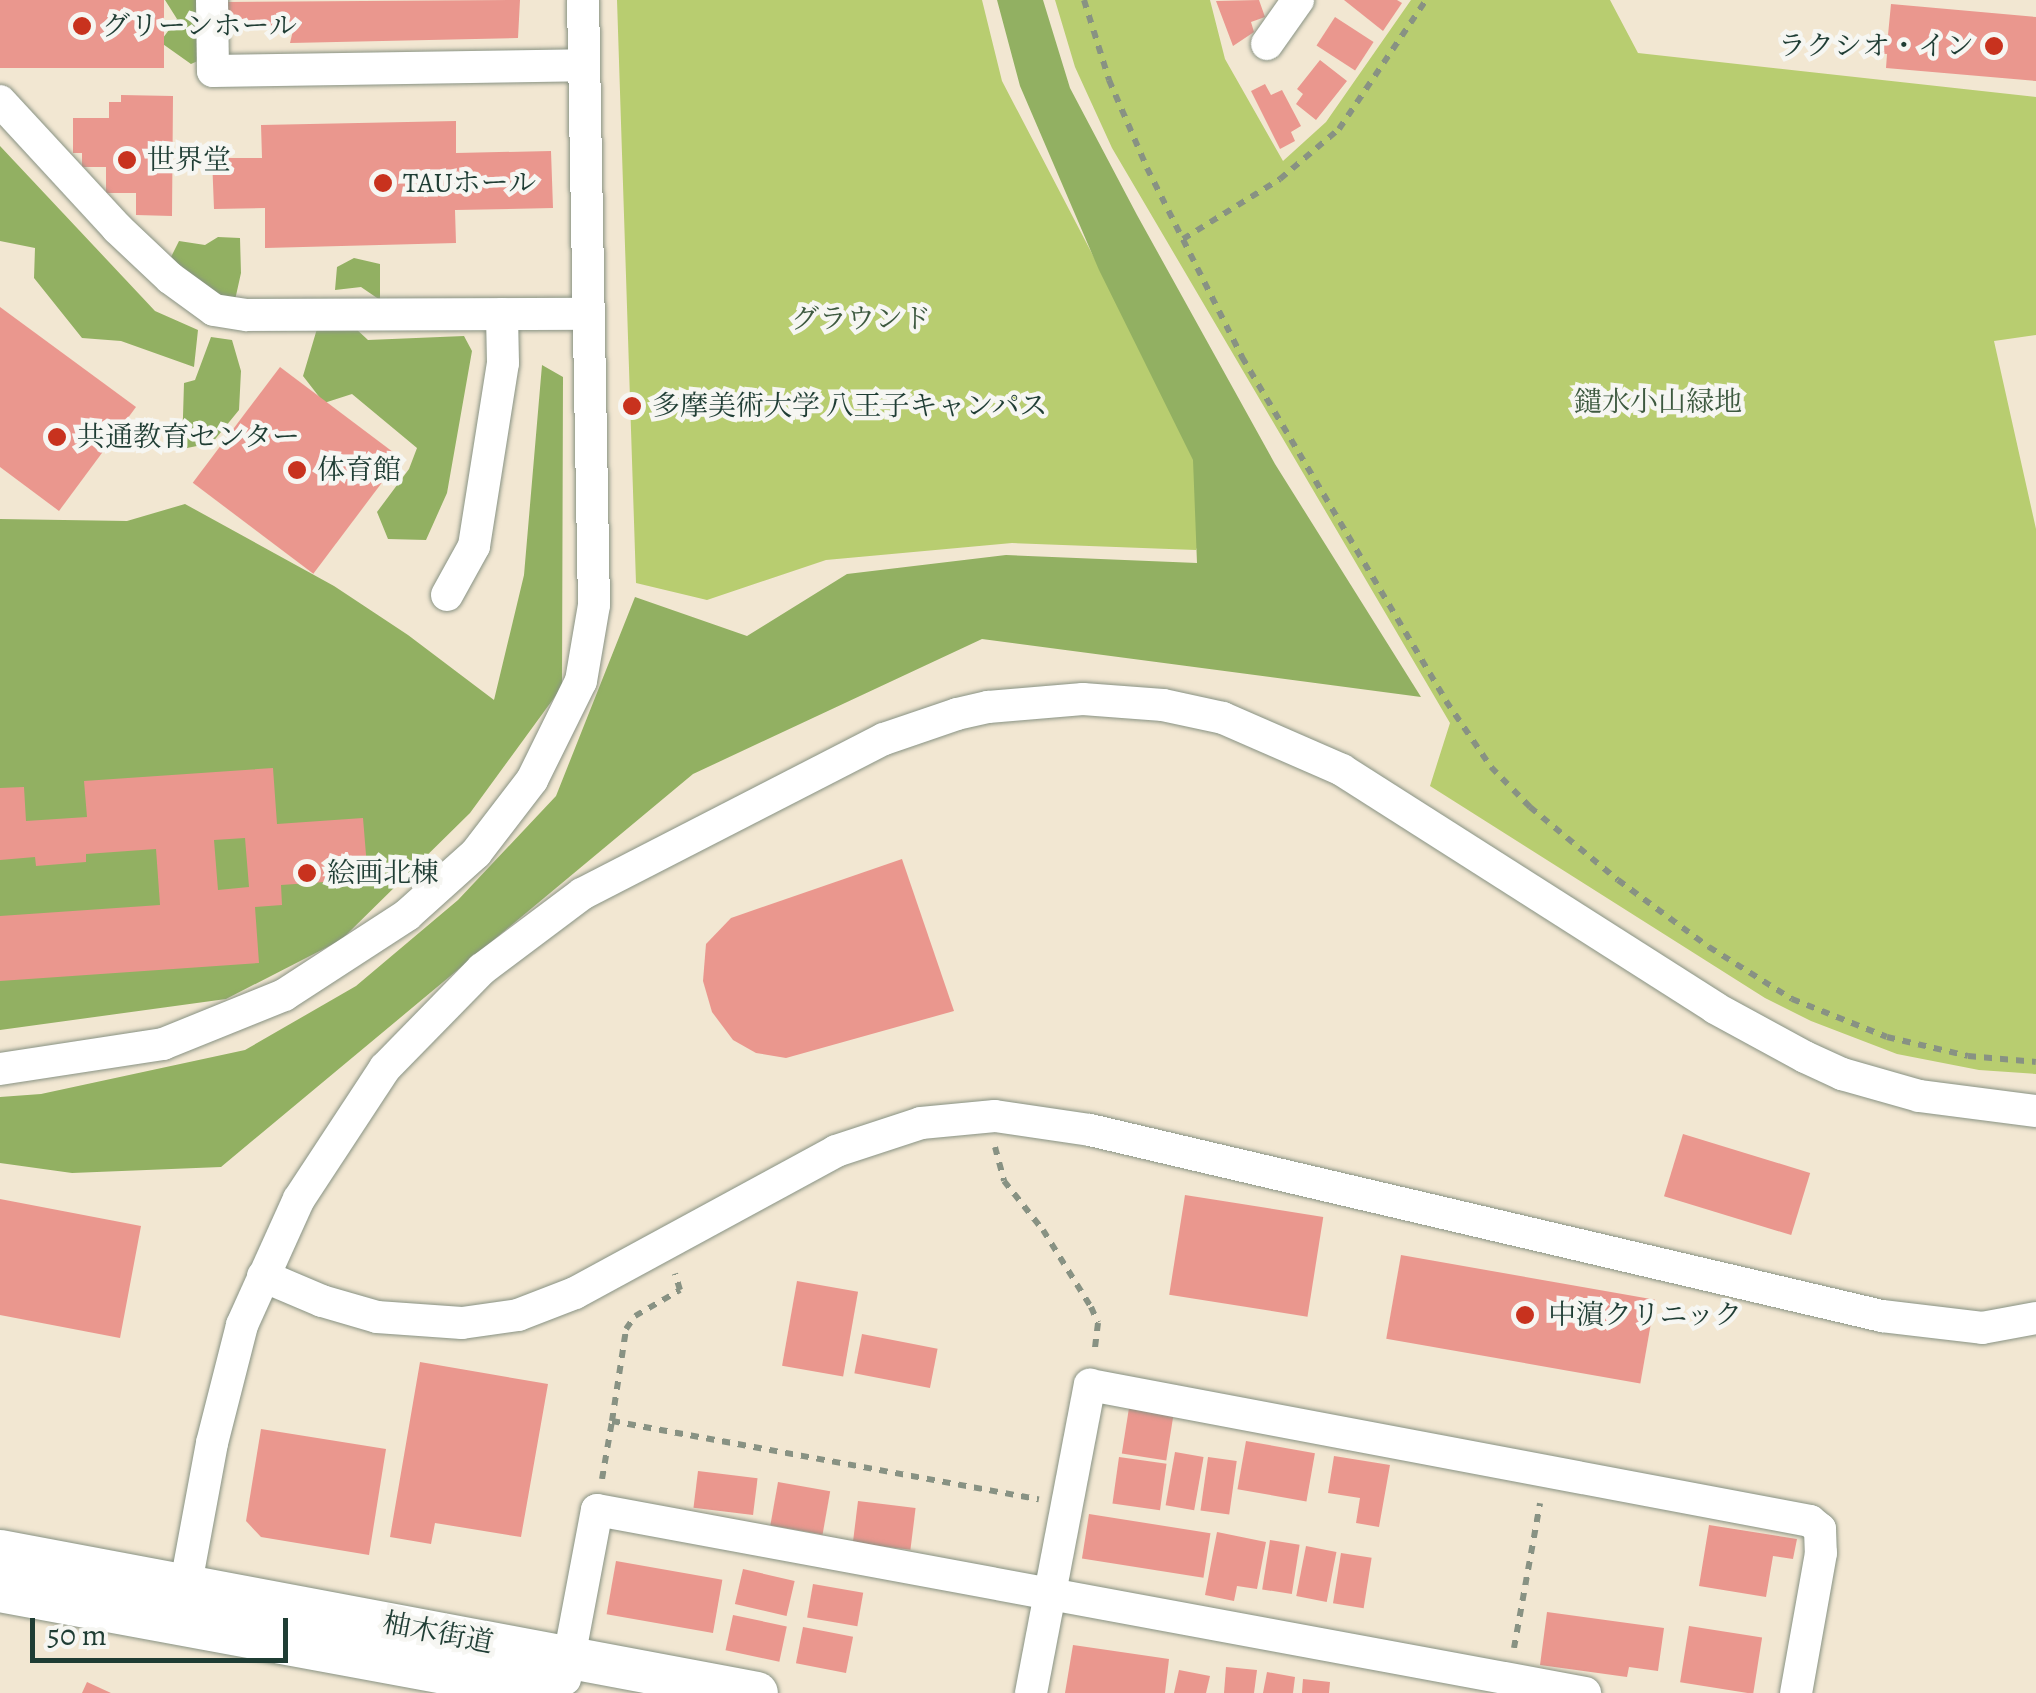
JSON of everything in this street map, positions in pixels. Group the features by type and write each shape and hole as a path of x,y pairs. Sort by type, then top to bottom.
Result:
{"main road":[{"name":"柚木街道","path":"0,1551 182,1605 561,1681 758,1693"},
{"name":"柚木街道","path":"0,1591 182,1605"}],"street":[{"path":"212,0 213,71 584,65"},
{"path":"0,1069 164,1044 284,995 407,916 487,838 532,780 581,681 594,605 583,0"},
{"path":"1268,44 1298,0"},
{"path":"0,101 116,228 170,278 214,310 248,315 587,314"},
{"path":"448,595 474,546 503,363 502,314"},
{"path":"182,1605 226,1379 263,1276 322,1157 386,1068 453,995 520,937 582,894 652,854 884,739 957,714 1083,699 1163,706 1222,718 1273,736 1342,770 1715,1008 1805,1057 1842,1074 1919,1096 2036,1112"},
{"path":"263,1276 322,1301 377,1317 462,1323 518,1315 575,1293 847,1146 921,1123 995,1116 1090,1130 1882,1316 1982,1328 2036,1318"},
{"path":"1031,1693 1090,1385 1810,1521 1820,1529 1821,1553 1796,1693"},
{"path":"561,1681 596,1510 1585,1693"}],"path":[{"path":"1084,0 1108,80 1242,357 1480,750 1530,807 1647,901 1792,999 1877,1034 1968,1056 2036,1062"},
{"path":"1183,239 1280,179 1338,128 1426,0"},
{"path":"1638,912 1647,901"},
{"path":"1874,1044 1877,1034"},
{"path":"994,1139 1004,1181 1042,1230 1098,1323 1090,1385"},
{"path":"596,1510 626,1329 635,1316 680,1290 672,1266"},
{"path":"612,1421 1066,1504"},
{"path":"1508,1679 1546,1472"}],"green space":[{"path":"165,0 207,0 211,55 191,64 160,42 177,19"},
{"name":"グラウンド","path":"617,0 982,0 1002,81 1219,497 1196,550 1012,543 826,560 707,600 636,583"},
{"path":"997,0 1043,0 1070,88 1137,215 1275,464 1421,697 982,639 693,774 221,1167 72,1173 0,1163 0,1097 41,1094 245,1050 356,986 458,900 556,796 635,597 747,636 847,574 1006,555 1197,563 1193,460 1099,270 1020,86"},
{"name":"鑓水小山緑地","path":"1055,0 1210,0 1225,59 1283,161 1326,122 1411,0 1610,0 1638,53 2036,97 2036,335 1994,341 2036,529 2036,1074 1979,1070 1897,1054 1811,1021 1765,998 1430,786 1450,723 1112,148 1075,67"},
{"path":"0,146 155,311 198,330 194,367 121,341 82,338 34,278 35,248 0,241"},
{"path":"218,237 240,238 241,273 235,300 218,300 168,263 179,241 205,245"},
{"path":"354,258 380,264 380,300 361,287 335,290 337,267"},
{"path":"319,322 354,327 368,340 464,336 472,351 447,493 426,540 388,539 377,512 409,469 417,448 352,394 324,403 303,376"},
{"path":"211,337 232,340 241,371 239,410 212,443 182,449 184,383 195,380"},
{"path":"542,365 563,377 562,687 470,813 341,940 226,999 0,1030 0,519 127,521 185,504 334,586 408,635 494,700 524,575"}],"building":[{"name":"グリーンホール","path":"0,0 164,0 164,68 0,68"},
{"path":"520,0 518,38 290,43 294,26 226,25 228,2"},
{"path":"1259,0 1265,17 1251,22 1254,32 1233,46 1216,1"},
{"path":"1344,0 1397,0 1402,3 1383,31"},
{"path":"1891,4 2036,17 2036,81 1886,68 1887,54 1871,53 1872,33 1888,35"},
{"path":"1335,17 1374,42 1355,71 1316,46"},
{"path":"1320,60 1347,81 1316,120 1296,104 1303,94 1297,89"},
{"path":"1265,84 1271,95 1282,90 1301,126 1291,132 1295,141 1280,149 1251,91"},
{"name":"世界堂","path":"121,95 173,96 172,216 136,215 136,193 106,193 106,167 82,167 82,153 73,153 73,118 109,118 109,102 121,102"},
{"name":"TAUホール","path":"456,121 456,153 551,151 553,208 455,210 456,243 265,248 265,208 214,209 212,158 262,158 261,125"},
{"name":"共通教育センター","path":"0,307 136,407 59,511 0,467"},
{"name":"体育館","path":"280,367 401,458 313,574 193,483"},
{"name":"絵画北棟","path":"273,768 277,824 363,818 368,879 281,885 282,905 255,907 259,963 0,981 0,916 160,905 156,849 86,854 86,862 36,866 35,857 0,860 0,788 24,787 26,821 87,817 84,781","holes":["245,838 249,887 218,890 214,840"]},
{"path":"902,859 954,1011 786,1058 756,1053 733,1040 712,1012 703,981 706,944 731,918"},
{"path":"1683,1134 1810,1173 1791,1235 1664,1196"},
{"path":"1185,1195 1323,1217 1307,1317 1169,1295"},
{"path":"0,1199 141,1226 120,1338 0,1315"},
{"path":"1401,1255 1655,1300 1640,1384 1386,1339"},
{"path":"797,1281 858,1292 843,1376 782,1366"},
{"path":"862,1334 938,1349 930,1388 854,1373"},
{"path":"420,1362 548,1384 521,1537 435,1523 431,1544 390,1537"},
{"path":"1129,1408 1173,1415 1166,1460 1122,1453"},
{"path":"261,1429 386,1449 369,1555 261,1537 246,1521"},
{"path":"1246,1441 1315,1453 1306,1501 1237,1489"},
{"path":"1175,1452 1204,1457 1194,1510 1166,1505"},
{"path":"1334,1456 1390,1465 1379,1527 1356,1523 1360,1498 1328,1493"},
{"path":"1119,1457 1167,1464 1160,1510 1112,1504"},
{"path":"1208,1457 1237,1461 1229,1515 1200,1510"},
{"path":"698,1471 758,1478 753,1515 693,1508"},
{"path":"778,1482 830,1491 823,1535 770,1525"},
{"path":"858,1501 916,1508 910,1550 853,1543"},
{"path":"1089,1514 1210,1533 1203,1578 1082,1558"},
{"path":"1709,1525 1797,1539 1793,1559 1773,1556 1766,1597 1699,1586"},
{"path":"1217,1532 1266,1542 1257,1589 1237,1586 1234,1601 1205,1595"},
{"path":"1270,1540 1300,1545 1292,1594 1262,1589"},
{"path":"1306,1546 1336,1552 1327,1602 1296,1596"},
{"path":"1341,1553 1372,1558 1364,1608 1333,1603"},
{"path":"616,1561 722,1580 713,1633 607,1614"},
{"path":"743,1569 795,1581 787,1616 735,1604"},
{"path":"813,1584 863,1593 857,1626 807,1617"},
{"path":"1547,1612 1664,1628 1658,1671 1629,1667 1627,1677 1540,1665"},
{"path":"733,1615 787,1626 779,1662 726,1650"},
{"path":"1689,1626 1762,1638 1753,1693 1680,1682"},
{"path":"803,1627 853,1637 846,1673 796,1663"},
{"path":"1073,1645 1169,1659 1165,1693 1065,1693"},
{"path":"1226,1667 1257,1670 1254,1693 1224,1693"},
{"path":"1179,1670 1210,1676 1206,1693 1174,1693"},
{"path":"1267,1672 1295,1677 1293,1693 1263,1693"},
{"path":"1303,1679 1330,1682 1329,1693 1302,1693"},
{"path":"87,1682 111,1693 82,1693"}],"place":[{"name":"グリーンホール","path":"82,26"},
{"name":"ラクシオ・イン","path":"1994,46"},
{"name":"世界堂","path":"127,160"},
{"name":"TAUホール","path":"383,183"},
{"name":"多摩美術大学 八王子キャンパス","path":"632,406"},
{"name":"共通教育センター","path":"57,437"},
{"name":"体育館","path":"297,470"},
{"name":"絵画北棟","path":"307,873"},
{"name":"中濵クリニック","path":"1525,1315"}]}
